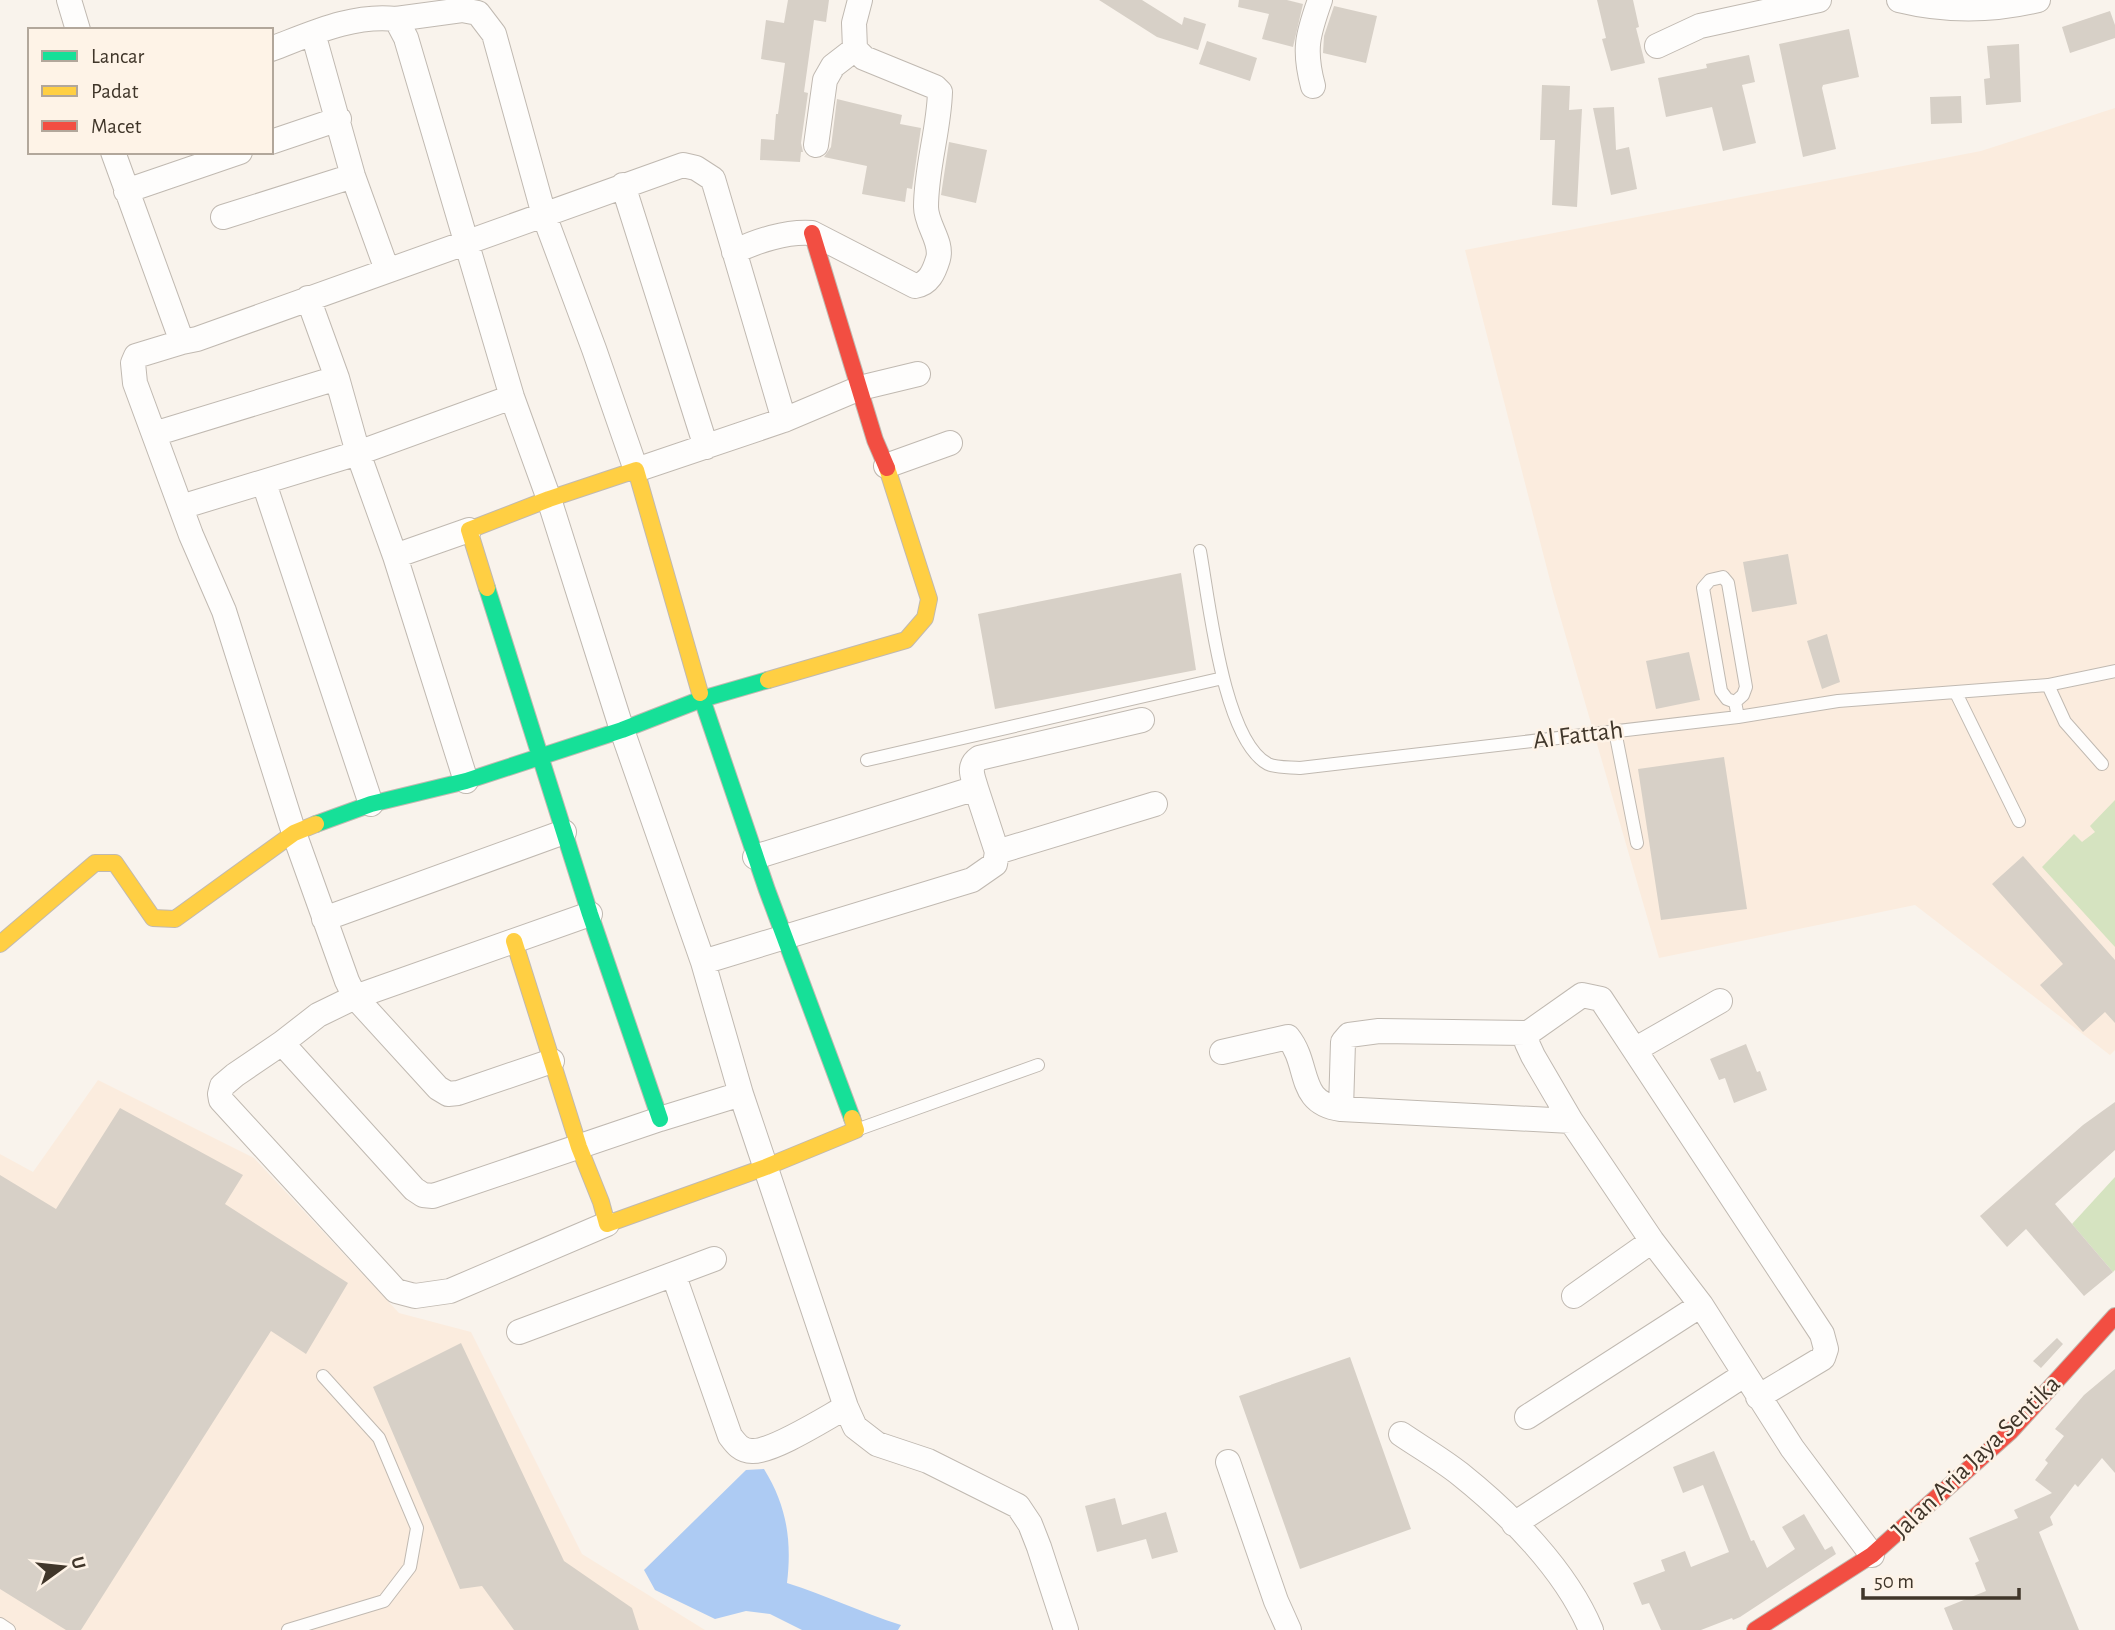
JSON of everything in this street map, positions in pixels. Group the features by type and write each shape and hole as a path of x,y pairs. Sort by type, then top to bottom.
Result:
{"street":[{"path":"69,0 77,28"},
{"path":"734,252 749,244 801,232 812,233 915,286 924,285 929,280 939,248 926,212 940,92 934,86 864,58 855,49 854,23 860,0"},
{"path":"1313,86 1307,58 1308,40 1311,22 1320,0"},
{"path":"1657,46 1700,26 1819,0"},
{"path":"1899,0 1978,9 2008,7 2038,0"},
{"path":"273,48 335,25 379,17 396,19 462,10 478,13 494,34 544,215 636,470 702,699 755,857 856,1130 766,1167 607,1224 450,1291 415,1296 396,1292 221,1100 222,1086 318,1015 355,997 590,914"},
{"path":"396,19 406,38 512,397 549,499 622,730 703,962 741,1094 846,1407 855,1427 877,1444 928,1461 1018,1506 1030,1524 1066,1630"},
{"path":"313,33 353,176 387,270"},
{"path":"816,145 825,80 833,66 855,49"},
{"path":"273,141 339,119"},
{"path":"114,154 182,341"},
{"path":"126,191 234,154"},
{"path":"552,1060 458,1093 448,1094 438,1088 355,997 324,919 224,611 181,508 135,383 135,356 197,339 683,165 696,167 713,179 784,420"},
{"path":"223,217 353,176"},
{"path":"623,185 706,447"},
{"path":"0,944 95,863 115,863 153,918 175,919 295,833 371,804 466,781 622,730 702,699 906,640 925,618 929,598 875,440 812,233"},
{"path":"308,298 337,378 358,453 395,556 466,781"},
{"path":"395,556 549,499 784,420 860,388 918,374"},
{"path":"154,434 337,378"},
{"path":"181,508 358,453 512,397"},
{"path":"886,466 950,443"},
{"path":"264,483 371,804"},
{"path":"469,530 590,914 660,1119"},
{"path":"703,962 972,880 995,864 997,852 976,788 972,764 979,758 1142,720"},
{"path":"755,857 976,788"},
{"path":"997,852 1155,804"},
{"path":"324,919 564,832"},
{"path":"514,941 579,1147 607,1224"},
{"path":"1341,1109 1343,1042 1349,1035 1379,1031 1528,1033 1582,995 1601,999 1822,1334 1826,1349 1823,1358 1758,1397"},
{"path":"1636,1049 1720,1001"},
{"path":"1528,1033 1527,1042 1572,1121 1652,1241 1701,1305 1808,1471 1872,1555"},
{"path":"1222,1052 1288,1037 1296,1046 1311,1094 1318,1102 1341,1109 1572,1121"},
{"path":"282,1043 414,1189 423,1195 433,1196 455,1191 660,1119 741,1094"},
{"path":"1574,1296 1652,1241"},
{"path":"519,1332 715,1259"},
{"path":"674,1276 730,1436 739,1447 751,1451 763,1449 846,1407"},
{"path":"1527,1417 1701,1305"},
{"name":"Jalan Aria Jaya Sentika","path":"1755,1630 1872,1555 2011,1431 2115,1316"},
{"path":"1514,1524 1744,1375"},
{"path":"1401,1434 1459,1473 1514,1524 1553,1565 1583,1610 1591,1630"},
{"path":"1228,1462 1267,1577 1289,1630"}],"lane":[{"name":"Al Fattah","path":"1200,551 1223,678 1233,715 1250,749 1269,765 1300,768 1738,717 1838,701 2049,685 2115,671"},
{"path":"1723,577 1728,583 1746,687 1743,695 1735,702 1727,699 1721,691 1703,590 1710,580 1723,577"},
{"path":"867,760 1223,678"},
{"path":"2049,685 2065,722 2102,764"},
{"path":"1956,693 2020,821"},
{"path":"1735,702 1738,717"},
{"path":"1615,731 1637,843"},
{"path":"856,1130 1038,1065"},
{"path":"288,1630 384,1601 410,1567 417,1528 379,1438 323,1376"},
{"path":"0,1624 9,1630"}],"shaded area":[{"path":"2115,108 2115,1050 2110,1055 1915,905 1659,958 1553,592 1465,250 1981,151"},
{"path":"98,1080 254,1158 399,1313 471,1332 582,1554 705,1630 11,1630 0,1624 0,1154 33,1172"}],"green space":[{"path":"2115,800 2115,947 2042,867 2074,834 2082,842 2095,832 2090,826"},
{"path":"2115,1177 2115,1270 2113,1272 2072,1224"}],"water":[{"path":"764,1469 778,1497 786,1524 789,1553 787,1583 901,1625 898,1630 802,1630 770,1614 746,1611 715,1619 655,1590 644,1570 746,1470"}],"building":[{"path":"788,0 829,0 826,22 814,20 804,92 808,93 800,162 760,160 761,139 774,140 785,63 761,59 766,20 784,23"},
{"path":"1099,0 1142,0 1182,25 1184,17 1206,24 1198,50 1157,37"},
{"path":"1239,0 1287,0 1303,4 1293,47 1262,39 1269,14 1238,7"},
{"path":"1597,0 1633,0 1639,27 1636,28 1645,63 1611,71 1602,39 1606,38"},
{"path":"1334,6 1377,16 1366,63 1323,53 1324,36"},
{"path":"2110,11 2115,25 2115,38 2070,53 2062,27"},
{"path":"1849,29 1859,77 1823,85 1822,88 1836,149 1803,157 1779,44"},
{"path":"1207,41 1257,58 1250,81 1199,64"},
{"path":"2019,44 2021,102 1986,105 1984,79 1990,78 1987,46"},
{"path":"1749,55 1755,82 1742,85 1756,143 1723,151 1712,107 1666,117 1658,78 1707,68 1706,64"},
{"path":"1542,85 1570,86 1569,110 1582,109 1577,207 1552,205 1555,140 1540,140"},
{"path":"1961,96 1962,123 1931,124 1930,97"},
{"path":"837,99 902,115 900,124 921,128 912,189 907,188 905,202 862,194 867,166 824,157 831,147"},
{"path":"1614,107 1616,150 1629,147 1637,189 1611,195 1593,108"},
{"path":"949,142 987,150 976,203 941,195"},
{"path":"1788,554 1797,604 1752,612 1743,562"},
{"path":"1181,573 1196,670 995,709 978,614"},
{"path":"1827,634 1840,682 1822,689 1807,641"},
{"path":"1689,652 1700,700 1656,709 1646,661"},
{"path":"1724,757 1747,909 1661,920 1638,769"},
{"path":"2023,856 2115,960 2115,1023 2105,1012 2083,1032 2040,985 2063,964 1992,884"},
{"path":"1746,1044 1767,1090 1734,1103 1725,1078 1719,1080 1710,1059"},
{"path":"2115,1102 2115,1150 2055,1204 2113,1272 2084,1296 2026,1229 2007,1247 1980,1216 2083,1125"},
{"path":"120,1108 243,1175 225,1204 348,1283 306,1354 271,1331 81,1630 66,1630 0,1589 0,1175 56,1209"},
{"path":"2057,1338 2063,1344 2041,1368 2033,1361"},
{"path":"461,1343 564,1561 632,1608 639,1630 514,1630 482,1586 460,1589 373,1387"},
{"path":"1350,1357 1411,1529 1300,1569 1239,1396"},
{"path":"2115,1369 2115,1473 2102,1458 2078,1487 2075,1484 2050,1517 2053,1525 2039,1532 2079,1630 1953,1630 1944,1608 1986,1591 1975,1563 1979,1561 1969,1538 2018,1518 2014,1510 2052,1493 2035,1480 2048,1463 2045,1460 2064,1436 2055,1429 2084,1395"},
{"path":"1714,1451 1751,1541 1754,1540 1767,1568 1795,1549 1782,1527 1804,1514 1825,1550 1832,1546 1836,1554 1740,1617 1701,1630 1661,1630 1649,1603 1642,1605 1633,1583 1665,1571 1661,1560 1685,1551 1691,1567 1729,1552 1703,1485 1683,1493 1673,1467"},
{"path":"1115,1498 1122,1525 1166,1512 1178,1552 1152,1559 1146,1539 1097,1552 1085,1506"}],"traffic: fast":[{"path":"487,588 590,914 660,1119"},
{"path":"316,824 371,804 466,781 622,730 702,699 768,680"},
{"path":"700,693 767,890 852,1118"}],"traffic: slow":[{"path":"768,680 906,640 925,618 929,599 887,468"},
{"path":"487,588 469,530 549,499 636,470 700,693"},
{"path":"0,944 95,863 115,863 153,918 175,919 294,833 316,824"},
{"path":"514,941 579,1147 607,1224 766,1167 856,1130 852,1118"}],"traffic: jam":[{"path":"812,233 875,440 887,468"},
{"path":"1755,1630 1872,1555 2011,1431 2115,1316"}]}
